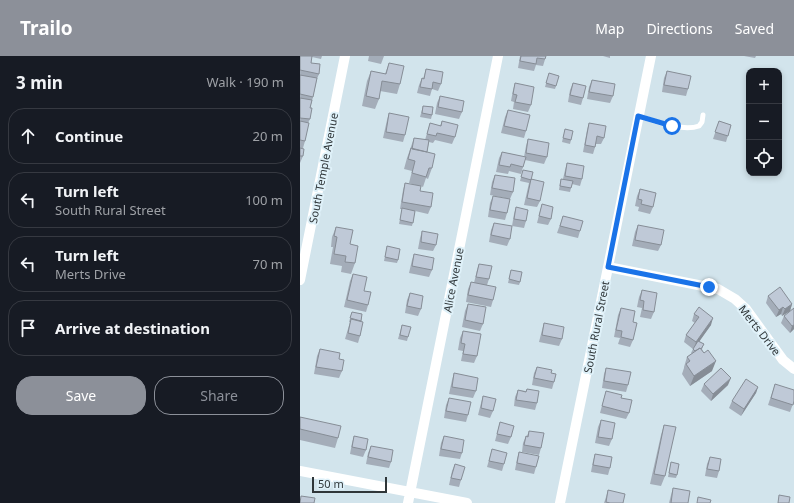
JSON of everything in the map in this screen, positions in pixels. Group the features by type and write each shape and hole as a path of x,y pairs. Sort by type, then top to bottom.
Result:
{"street":[{"name":"South Temple Avenue","path":"300,280 345,56"},
{"name":"Alice Avenue","path":"408,503 498,56"},
{"name":"South Rural Street","path":"560,503 651,56"},
{"name":"Merts Drive","path":"608,267 718,289 735,299 746,309 783,360 794,368"},
{"path":"300,470 467,503"}],"lane":[{"path":"638,116 672,126 688,128 699,126 702,122 703,115"}],"building":[{"path":"300,56 312,56 311,63 320,64 319,74 300,70"},
{"path":"521,56 546,56 545,59 537,58 536,64 520,61"},
{"path":"389,63 404,66 400,84 382,81 379,99 366,96 371,71 386,74"},
{"path":"426,69 443,72 441,84 433,82 432,89 420,87 422,78 424,79"},
{"path":"667,71 691,76 688,89 664,85"},
{"path":"549,73 559,76 556,86 546,83"},
{"path":"300,75 317,78 313,97 300,94"},
{"path":"592,80 615,84 613,96 589,92"},
{"path":"515,83 534,87 531,105 515,102 517,95 513,94"},
{"path":"573,83 586,86 583,98 570,95"},
{"path":"440,96 464,101 462,112 438,107"},
{"path":"300,98 312,100 310,119 300,118"},
{"path":"423,106 433,107 432,115 422,113"},
{"path":"508,110 530,115 526,131 504,126"},
{"path":"389,113 409,117 405,135 386,132"},
{"path":"300,121 309,123 305,141 300,140"},
{"path":"442,121 458,125 455,137 437,133 436,136 427,134 430,123 441,126"},
{"path":"719,121 731,125 728,136 715,132"},
{"path":"589,123 606,126 604,138 597,136 595,147 585,145"},
{"path":"565,129 573,131 571,140 563,138"},
{"path":"414,138 429,140 427,152 412,149"},
{"path":"528,139 549,143 547,157 526,153"},
{"path":"300,148 304,149 303,156 300,156"},
{"path":"411,148 435,154 432,168 429,168 426,177 412,173 415,161 408,159"},
{"path":"502,152 526,157 523,167 511,164 510,167 499,165"},
{"path":"567,163 584,166 582,179 565,176"},
{"path":"523,170 533,172 531,180 521,177"},
{"path":"495,175 515,178 513,192 492,188"},
{"path":"531,179 544,182 540,201 527,198"},
{"path":"561,179 573,181 571,188 560,186"},
{"path":"405,183 421,186 420,191 433,193 431,207 402,202"},
{"path":"640,189 656,193 653,207 641,204 642,200 638,199"},
{"path":"493,196 510,199 507,213 490,210"},
{"path":"542,204 553,207 551,219 539,216"},
{"path":"516,207 528,210 526,221 514,219"},
{"path":"402,208 415,211 413,223 400,220"},
{"path":"563,216 583,221 580,231 560,226"},
{"path":"494,223 512,226 510,239 491,235"},
{"path":"638,225 664,230 661,245 635,240"},
{"path":"336,227 353,230 350,244 358,246 355,263 345,262 346,256 334,254 337,237 334,236"},
{"path":"422,231 438,234 436,245 421,242"},
{"path":"387,246 400,249 398,260 385,257"},
{"path":"414,254 434,258 432,270 412,266"},
{"path":"479,264 492,266 489,279 476,277"},
{"path":"511,270 522,272 520,282 509,279"},
{"path":"353,274 367,277 364,291 371,292 368,305 347,300"},
{"path":"471,282 496,287 493,300 468,295"},
{"path":"780,287 792,304 785,309 783,307 779,310 768,296"},
{"path":"642,290 657,293 654,312 643,310 644,301 640,300"},
{"path":"410,293 423,296 421,309 407,306"},
{"path":"468,304 486,307 483,324 465,320"},
{"path":"699,307 713,318 696,342 686,335 699,317 694,314"},
{"path":"621,308 635,311 633,322 637,323 633,340 621,337 622,331 616,330"},
{"path":"794,308 794,325 792,326 784,316"},
{"path":"352,312 362,314 361,321 350,318"},
{"path":"351,319 363,322 360,336 348,333"},
{"path":"544,323 564,327 562,339 542,335"},
{"path":"402,325 411,327 408,337 400,335"},
{"path":"463,331 481,334 477,356 463,354 465,344 461,343"},
{"path":"698,341 704,344 701,349 700,348 695,351 693,349"},
{"path":"700,348 704,353 708,350 716,361 694,376 686,364 690,361 687,357"},
{"path":"320,349 340,353 339,359 344,360 342,371 316,367"},
{"path":"537,367 552,370 551,373 556,374 554,382 534,378"},
{"path":"606,368 631,372 628,385 604,381"},
{"path":"721,368 731,378 713,394 704,384"},
{"path":"454,373 478,378 476,391 452,387"},
{"path":"746,379 758,387 744,409 732,401"},
{"path":"775,384 794,390 793,405 771,398"},
{"path":"527,389 539,391 537,403 516,400 518,390 526,392"},
{"path":"606,391 622,395 621,398 632,400 629,413 602,406"},
{"path":"483,396 496,399 493,411 481,408"},
{"path":"449,398 471,402 468,415 446,411"},
{"path":"300,417 341,426 338,438 300,429"},
{"path":"601,420 615,423 612,439 598,437"},
{"path":"500,422 514,426 511,437 497,434"},
{"path":"664,425 676,427 665,476 654,474"},
{"path":"529,431 544,433 541,448 524,445"},
{"path":"354,436 368,439 366,450 352,447"},
{"path":"444,436 464,440 462,453 441,449"},
{"path":"371,446 393,450 391,462 368,457"},
{"path":"492,449 507,453 504,464 489,461"},
{"path":"519,452 539,456 536,467 517,463"},
{"path":"595,454 612,457 610,468 593,465"},
{"path":"710,457 721,459 719,471 707,469"},
{"path":"671,462 679,464 677,475 669,473"},
{"path":"455,464 465,467 461,480 451,478"},
{"path":"673,488 690,491 688,503 671,503"},
{"path":"608,490 625,494 623,503 606,502"},
{"path":"779,495 790,497 789,503 778,503"},
{"path":"301,496 315,498 314,503 300,503"},
{"path":"698,497 711,500 710,503 697,503"}],"route":[{"path":"672,126 638,116 608,267 709,287"}]}
